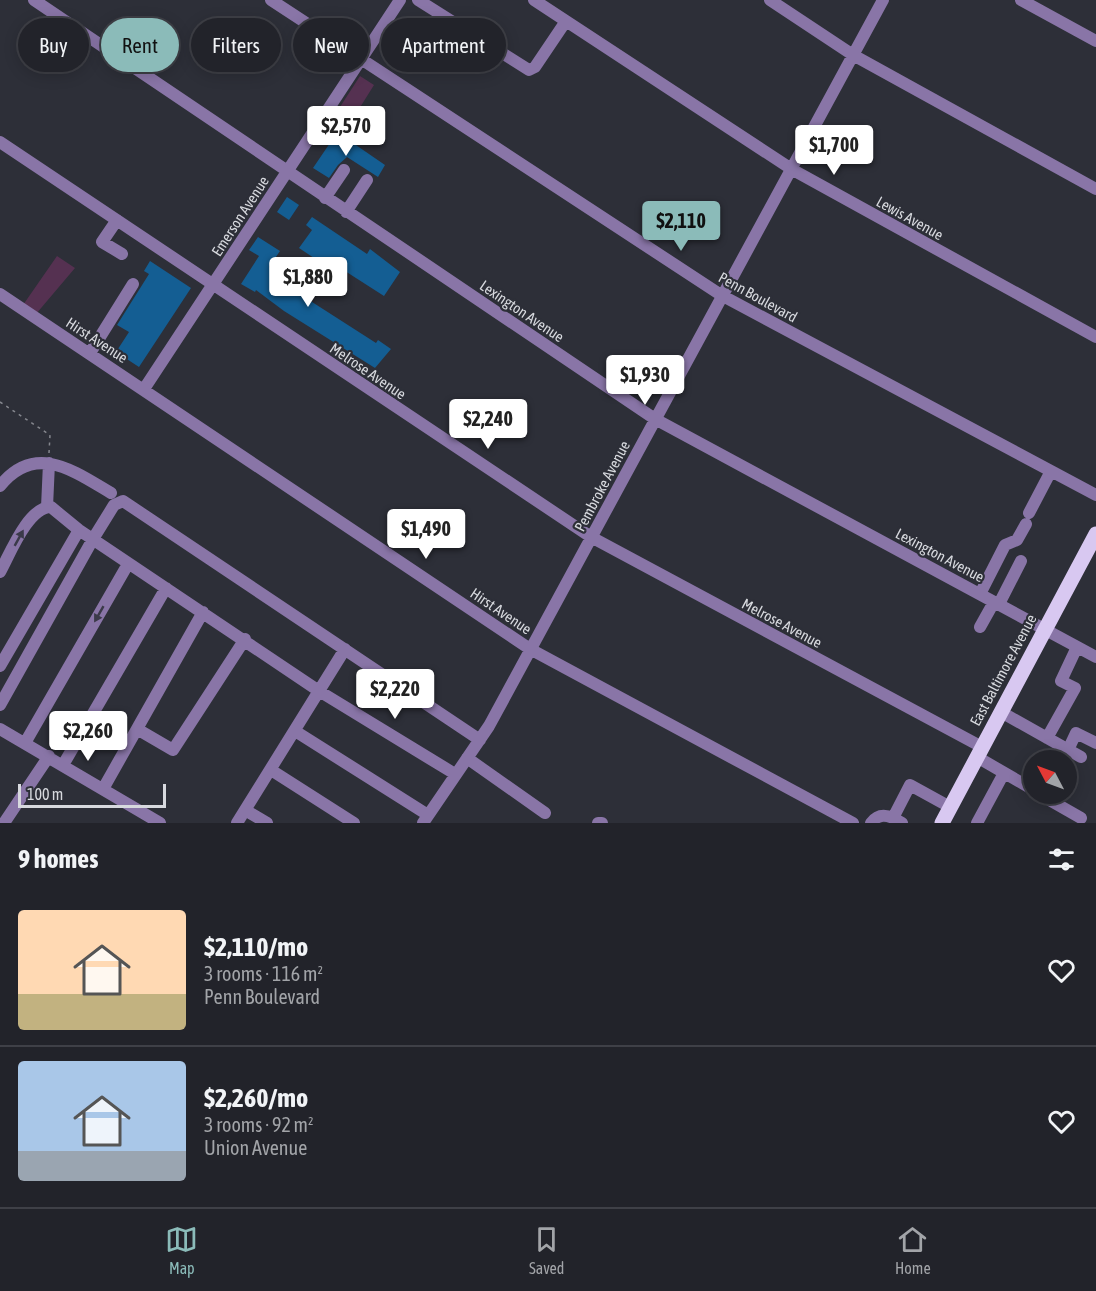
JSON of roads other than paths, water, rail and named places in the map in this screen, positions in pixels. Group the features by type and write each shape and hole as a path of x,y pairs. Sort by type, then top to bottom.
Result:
{"main road":[{"name":"East Baltimore Avenue","path":"942,823 1096,534"}],"street":[{"name":"Lexington Avenue","path":"34,0 655,419 1096,657"},
{"name":"Penn Boulevard","path":"271,0 298,18"},
{"name":"Emerson Avenue","path":"369,48 400,0"},
{"path":"418,0 529,70 534,68 566,21"},
{"name":"Lewis Avenue","path":"534,0 793,170 1096,337"},
{"path":"770,0 853,54 1096,189"},
{"name":"Pembroke Avenue","path":"426,819 480,740 884,0"},
{"path":"1021,0 1096,41"},
{"name":"Penn Boulevard","path":"369,65 721,296 1096,495"},
{"name":"Emerson Avenue","path":"144,388 353,72"},
{"name":"Melrose Avenue","path":"0,142 591,537 980,752 1004,773 1023,784"},
{"path":"325,198 344,170"},
{"path":"346,212 368,180"},
{"path":"117,220 102,242 122,254"},
{"path":"90,353 133,284"},
{"name":"Hirst Avenue","path":"0,294 144,388 530,649 853,823"},
{"path":"0,486 17,470 33,464 49,463 67,466 111,493"},
{"path":"0,572 28,521 45,507 49,463"},
{"path":"980,594 1005,545 1017,540 1051,471"},
{"path":"0,705 93,539 114,506 123,501 480,740"},
{"path":"45,507 60,513 79,530 128,564 245,639 319,691 455,774"},
{"path":"0,666 79,530"},
{"path":"980,627 1021,561"},
{"path":"25,743 128,564"},
{"path":"63,765 166,588"},
{"path":"103,789 203,612"},
{"path":"136,729 173,750 245,639"},
{"path":"1047,738 1075,688 1061,681 1077,646"},
{"path":"237,823 345,649"},
{"path":"1001,712 1068,750 1076,733 1096,743"},
{"path":"0,729 160,823"},
{"path":"295,731 426,819"},
{"path":"1077,755 1081,757"},
{"path":"4,823 49,756"},
{"path":"467,758 545,813"},
{"path":"271,770 354,823"},
{"path":"977,823 1004,773"},
{"path":"872,823 878,816 886,815 898,820 910,785 950,807"},
{"path":"1056,804 1081,818"},
{"path":"245,810 267,823"}]}
